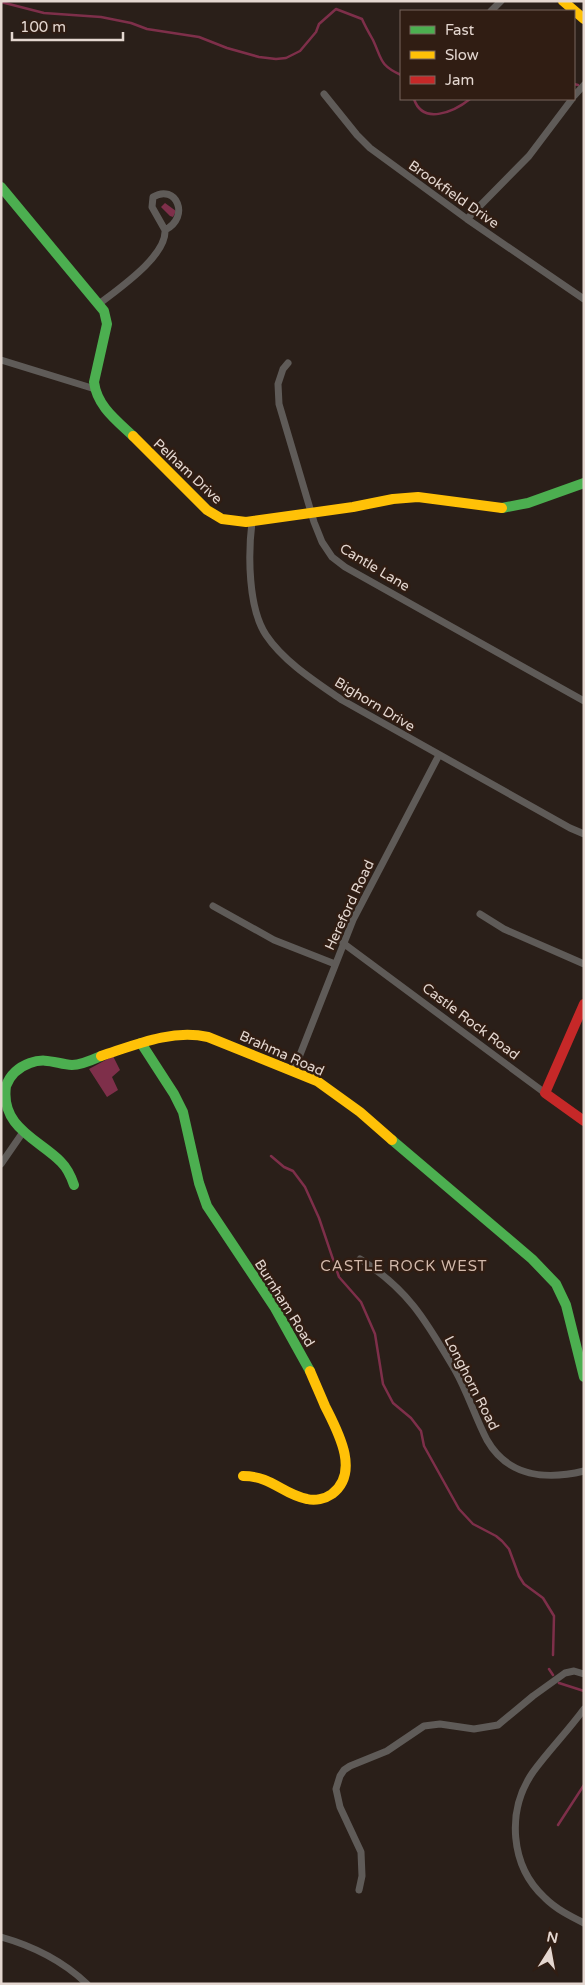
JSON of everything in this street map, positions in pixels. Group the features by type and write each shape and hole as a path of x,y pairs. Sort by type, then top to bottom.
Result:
{"street":[{"path":"492,10 501,1"},
{"path":"563,1 574,10"},
{"path":"575,95 584,84"},
{"name":"Brookfield Drive","path":"324,94 370,148 467,219 584,299"},
{"path":"467,219 530,156 571,100"},
{"path":"1,186 99,304 104,311 107,324 95,376 95,389 1,360"},
{"path":"99,304 150,261 164,240 165,230 152,207 153,197 160,193 165,193 174,198 180,207 175,223 165,230"},
{"name":"Cantle Lane","path":"288,363 283,369 278,384 279,404 312,514 326,550 337,562 584,701"},
{"name":"Pelham Drive","path":"95,389 98,399 105,410 211,514 228,521 252,522 312,514 404,497 418,497 500,508 528,503 584,483"},
{"name":"Bighorn Drive","path":"252,522 249,557 257,615 267,636 289,659 328,691 367,715 584,834"},
{"name":"Hereford Road","path":"294,1070 343,943 367,892 438,755"},
{"path":"213,906 274,940 335,964"},
{"path":"480,914 504,928 584,964"},
{"name":"Castle Rock Road","path":"343,943 584,1121"},
{"path":"545,1094 584,1004"},
{"name":"Brahma Road","path":"74,1185 71,1174 55,1157 21,1135 7,1122 2,1106 6,1084 18,1070 40,1060 76,1065 141,1043 175,1036 206,1036 294,1070 330,1090 360,1112 545,1271 557,1285 564,1302 579,1365 584,1377"},
{"name":"Burnham Road","path":"141,1043 148,1057 166,1080 182,1111 188,1128 199,1186 207,1206 296,1342 334,1424 345,1460 345,1475 342,1483 332,1495 319,1500 305,1499 265,1478 243,1476"},
{"path":"1,1164 21,1135"},
{"name":"Longhorn Road","path":"360,1259 390,1281 414,1305 456,1372 488,1441 501,1457 520,1469 544,1476 564,1476 584,1471"},
{"path":"359,1890 362,1876 361,1852 340,1807 336,1789 344,1770 387,1751 424,1726 440,1724 483,1728 498,1725 532,1696 565,1674 574,1671 584,1674"},
{"path":"584,1709 533,1773 520,1798 515,1826 517,1851 534,1887 556,1907 584,1923"},
{"path":"1,1937 31,1947 51,1957 87,1984"}],"shaded area":[{"path":"165,203 176,211 173,217 161,207"},
{"path":"113,1056 120,1070 112,1077 118,1090 107,1097 89,1069"}],"waterway":[{"path":"1,2 44,13 101,17 131,23 147,29 199,37 227,48 259,57 276,59 286,58 300,51 316,32 319,24 336,9 362,19 382,61 400,74"},
{"path":"414,100 418,107 424,112 432,114 440,114 456,108 469,100"},
{"path":"271,1156 284,1167 293,1171 305,1187 319,1218 339,1277 361,1302 375,1334 383,1384 393,1403 411,1418 421,1431 424,1446 459,1509 473,1524 502,1541 509,1549 524,1584 543,1598 554,1616 553,1655"},
{"path":"549,1669 553,1675"},
{"path":"559,1683 584,1691"},
{"path":"558,1825 584,1785"}],"traffic: fast":[{"path":"1,187 104,311 107,324 94,382 96,391 108,412 133,436"},
{"path":"502,508 528,503 584,483"},
{"path":"141,1043 174,1094 183,1112 199,1183 207,1206 275,1308 310,1371"},
{"path":"74,1185 66,1167 23,1132 15,1123 9,1112 6,1100 6,1086 15,1072 36,1061 75,1065 101,1056"},
{"path":"392,1140 532,1259 556,1284 566,1305 584,1377"}],"traffic: slow":[{"path":"563,1 574,10"},
{"path":"575,11 584,19"},
{"path":"133,436 207,510 222,519 246,522 353,507 393,499 418,497 502,508"},
{"path":"101,1056 153,1039 180,1035 208,1037 317,1081 360,1112 392,1140"},
{"path":"243,1476 262,1479 298,1497 310,1500 326,1497 341,1485 346,1463 344,1451 310,1371"}],"traffic: jam":[{"path":"584,1004 545,1093 584,1121"}],"district":[{"name":"CASTLE ROCK WEST","path":"404,1266"}]}
